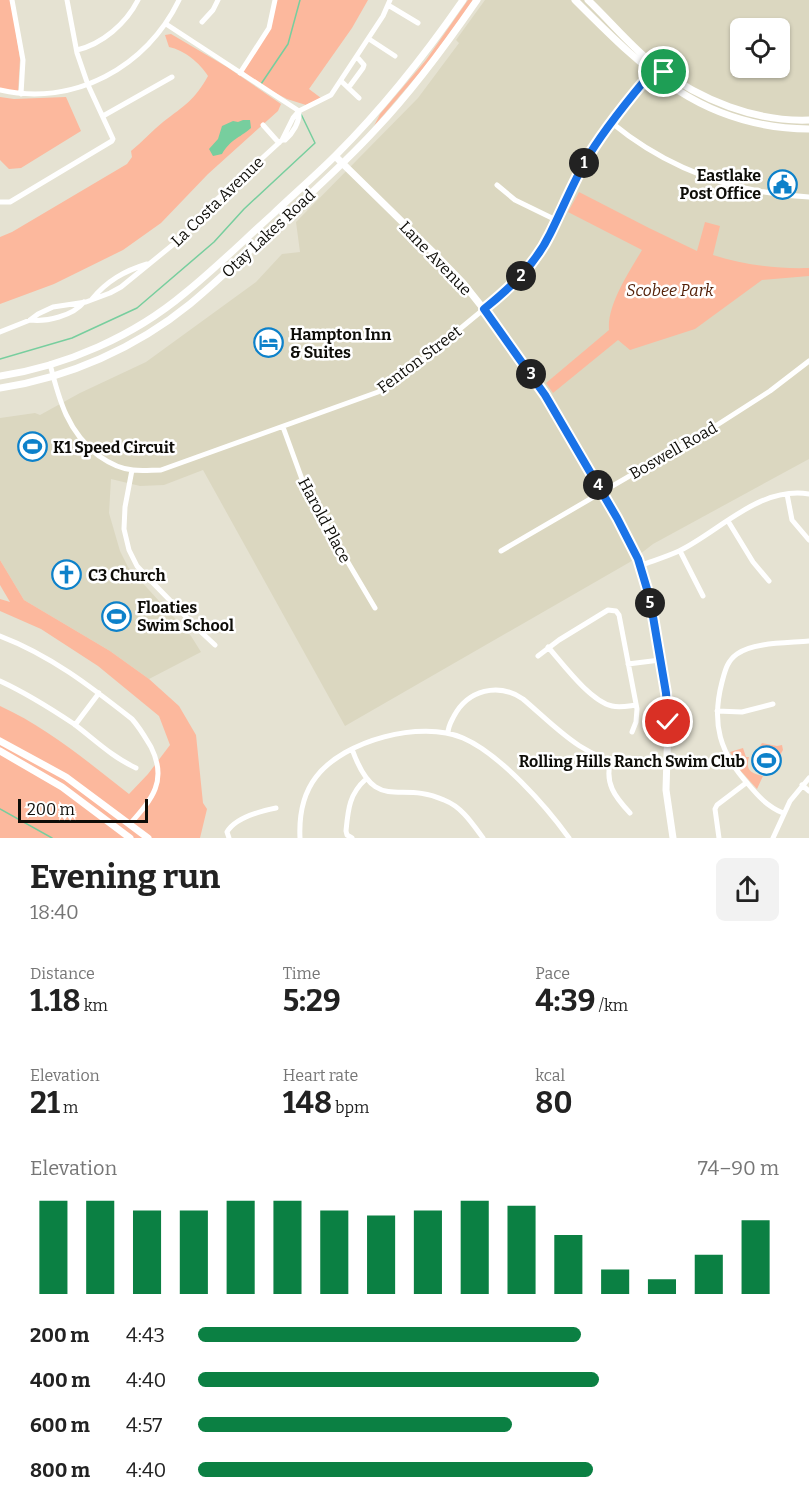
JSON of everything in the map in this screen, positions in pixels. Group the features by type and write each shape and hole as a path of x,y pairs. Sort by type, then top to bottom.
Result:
{"main road":[{"name":"Otay Lakes Road","path":"0,376 68,359 116,338 154,316 185,294 335,156 401,83 463,0"},
{"name":"Otay Lakes Road","path":"0,388 53,376 89,364 125,347 189,305 343,164 404,99 477,0"},
{"path":"575,0 682,94 722,114 762,125 809,129"},
{"path":"588,0 654,70 698,94 723,105 782,119 809,120"},
{"name":"Lane Avenue","path":"335,156 437,256 484,309 545,395 617,518 648,592 666,693 668,722 666,790 673,838"},
{"path":"0,741 66,777 148,838"},
{"path":"0,751 62,787 130,838"}],"street":[{"path":"12,0 23,60 21,94"},
{"path":"0,202 10,202 112,141 113,135 88,85 77,50 67,0"},
{"path":"77,50 96,43 109,34 137,2 128,0"},
{"path":"0,90 21,94 61,92 88,85 110,75 134,59 166,24 178,0"},
{"path":"202,22 213,10 218,0"},
{"path":"240,73 268,28 275,0"},
{"path":"166,24 299,111 331,95 369,39 389,3 418,23"},
{"path":"369,39 395,56"},
{"path":"349,87 364,65 357,57"},
{"name":"Fenton Street","path":"50,364 65,414 80,439 107,461 132,470 161,470 386,388 509,288 526,270 550,235 588,156 654,70"},
{"path":"103,116 172,78"},
{"path":"341,81 359,98"},
{"name":"La Costa Avenue","path":"0,332 53,308 87,302 121,287 186,234 203,212 280,141 299,111"},
{"path":"612,123 659,156 689,171 719,182 768,194 809,197"},
{"path":"263,125 280,141"},
{"path":"497,185 515,200 556,220"},
{"name":"La Costa Avenue","path":"30,320 44,320 74,312 118,276 151,263"},
{"name":"Boswell Road","path":"501,551 723,421 770,391 809,361"},
{"name":"Harold Place","path":"283,427 307,493 375,608"},
{"path":"132,470 125,507 124,529 129,550 137,566 215,645"},
{"path":"639,566 680,551 764,500 787,494 809,494"},
{"path":"787,494 792,520 809,540"},
{"path":"728,521 748,554 769,581"},
{"path":"680,551 703,596"},
{"path":"538,656 608,610 616,611 620,619 636,705 637,718 632,732"},
{"path":"0,636 35,650 69,671 140,727 157,762 159,776 156,789 130,824"},
{"path":"783,813 764,803 726,756 718,730 717,711 720,690 726,668 736,654 755,647 809,641"},
{"path":"548,648 578,681 605,704 618,707 636,705"},
{"path":"628,664 660,660"},
{"path":"578,681 585,676"},
{"path":"0,681 41,703 75,725 118,759 135,768"},
{"path":"448,733 448,728 458,709 467,699 483,691 505,690 523,699 575,744 611,760 627,764 702,766 726,756"},
{"path":"75,725 99,693"},
{"path":"717,711 742,712 773,704"},
{"path":"300,838 303,804 310,786 329,763 352,749 402,732 427,731 448,733 479,747 546,807 569,838"},
{"path":"352,749 366,779 372,785 383,791 429,795 447,801 466,816 483,838"},
{"path":"611,760 608,775 611,790 630,813"},
{"path":"773,838 783,813 809,778"},
{"path":"352,838 347,835 346,831 349,805 354,792 366,779"},
{"path":"719,838 715,809 746,783"},
{"path":"802,785 809,791"},
{"path":"229,838 227,832 232,826 259,812 276,808"}],"shaded area":[{"path":"485,0 809,0 809,459 653,544 630,562 345,726 203,470 164,485 140,486 111,479 109,513 120,551 128,567 191,636 201,652 149,679 110,651 24,600 0,560 0,418 35,413 40,415 146,362 256,282 282,254 300,252 296,222 418,98 459,43 456,40"},
{"path":"250,120 251,128 232,142 222,154 213,156 209,149 218,139 222,126"}],"green space":[{"path":"0,0 11,0 20,59 18,93 0,90"},
{"path":"273,0 368,0 352,28 309,89 321,98 306,105 287,99 260,85 243,71 268,30"},
{"path":"468,0 473,0 428,63 374,126 380,114 426,60"},
{"path":"171,34 227,67 281,104 278,111 208,174 161,223 123,250 54,284 0,304 0,237 127,164 132,157 131,151 188,102 203,84 208,76 201,66 180,51 169,47 165,35"},
{"path":"0,97 14,99 66,97 81,131 21,168 9,169 0,160"},
{"name":"Scobee Park","path":"579,192 697,251 705,222 720,226 713,255 760,266 809,268 809,276 762,280 695,329 630,350 618,340 553,393 546,383 609,330 611,310 615,300 642,250 568,212"},
{"path":"0,560 24,600 110,651 149,679 179,706 196,735 203,803 207,809 200,838 0,838 0,706 51,735 129,794 170,745 159,716 98,666 41,629 0,611 0,599 10,602 0,585"},
{"name":"Rolling Hills Ranch Swim Club","path":"762,743 782,745 783,750 771,771 765,774 753,766 759,756 757,751"},
{"path":"743,748 746,757 749,757 750,770 763,776 757,789 740,770 730,752"}],"waterway":[{"path":"261,84 288,44 300,0"},
{"path":"0,359 72,338 137,308 214,242 244,209 315,143 301,114"},
{"path":"0,809 52,838"}],"place":[{"name":"Eastlake Post Office","path":"782,184"},
{"name":"Hampton Inn & Suites","path":"269,343"},
{"name":"K1 Speed Circuit","path":"32,447"},
{"name":"C3 Church","path":"67,575"},
{"name":"Floaties Swim School","path":"116,616"},
{"name":"Rolling Hills Ranch Swim Club","path":"766,761"}],"route":[{"path":"664,72 656,67 599,140 588,156 550,235 536,257 509,288 484,309 545,395 617,518 638,559 650,599 666,693 668,722"}]}
